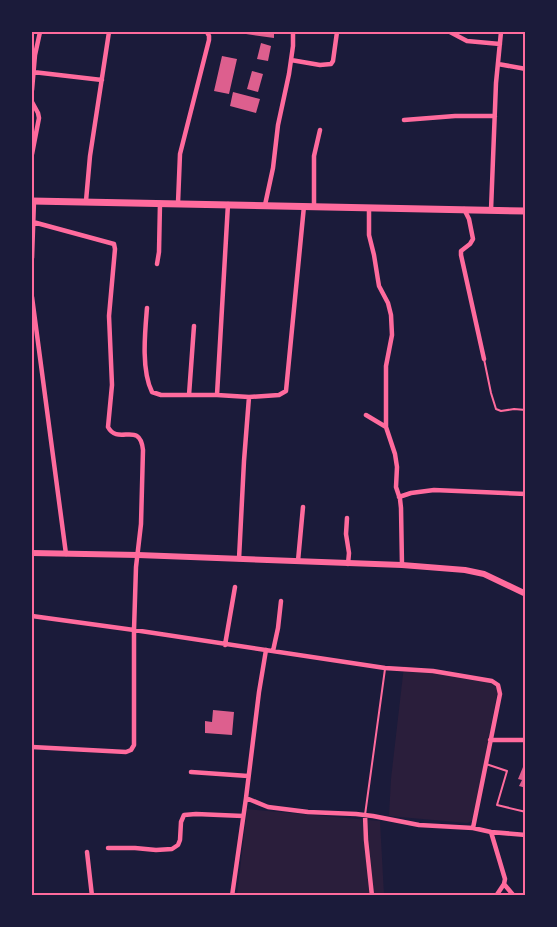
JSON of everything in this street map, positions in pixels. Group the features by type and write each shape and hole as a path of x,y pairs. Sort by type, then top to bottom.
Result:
{"main road":[{"path":"33,201 525,211"}],"street":[{"path":"32,90 40,32"},
{"path":"86,201 90,156 109,32"},
{"path":"178,203 180,154 209,40 207,32"},
{"path":"265,205 291,60 293,32"},
{"path":"291,60 320,65 331,64 337,32"},
{"path":"450,32 462,39 500,44"},
{"path":"462,39 464,32"},
{"path":"491,210 501,32"},
{"path":"498,64 525,69"},
{"path":"33,72 102,80"},
{"path":"32,102 39,118 32,154"},
{"path":"404,120 495,116"},
{"path":"314,206 314,156 320,130"},
{"path":"32,258 33,201"},
{"path":"158,264 160,203"},
{"path":"217,396 228,204"},
{"path":"147,308 146,376 152,392 161,395 249,397 279,395 286,391 304,206"},
{"path":"369,208 369,235 379,286 388,303 391,315 392,334 386,366 386,427 397,467 396,487 401,508 402,565"},
{"path":"465,209 470,219 473,239 461,251 461,255 484,359"},
{"path":"32,747 126,752 134,745 134,630 136,567 141,525 142,441 136,434 114,434 108,427 112,385 109,316 114,244 33,222"},
{"path":"32,297 66,554"},
{"path":"189,395 194,326"},
{"path":"239,559 249,397"},
{"path":"366,415 386,427"},
{"path":"399,497 434,490 525,494"},
{"path":"298,561 303,507"},
{"path":"347,518 348,564"},
{"path":"32,553 402,565 477,573 525,591"},
{"path":"225,645 235,587"},
{"path":"273,651 281,601"},
{"path":"32,616 386,668 433,671 492,681 498,685 500,694 473,828"},
{"path":"232,896 266,650"},
{"path":"490,740 525,740"},
{"path":"191,772 248,777"},
{"path":"246,798 268,807 366,815 419,825 473,828 525,835"},
{"path":"108,848 172,849 178,845 180,840 181,822 184,815 243,816"},
{"path":"366,815 366,840 372,896"},
{"path":"491,832 505,879 495,896"},
{"path":"87,852 92,896"},
{"path":"504,884 513,896"}],"lane":[{"path":"484,359 496,409 501,411 525,410"},
{"path":"366,815 386,668"},
{"path":"486,764 507,771 497,805 525,812"}],"shaded area":[{"path":"404,666 499,683 472,821 467,823 389,816"},
{"path":"247,809 380,821 384,895 237,896"}],"building":[{"path":"246,32 274,32 274,38 246,34"},
{"path":"261,43 271,46 268,61 257,59"},
{"path":"222,56 237,59 229,94 214,91"},
{"path":"252,71 263,74 258,92 247,89"},
{"path":"233,92 260,99 256,113 230,106"},
{"path":"213,710 234,712 232,735 205,733 205,721 212,722"},
{"path":"523,767 526,768 526,788 519,786 522,780 518,779"}]}
